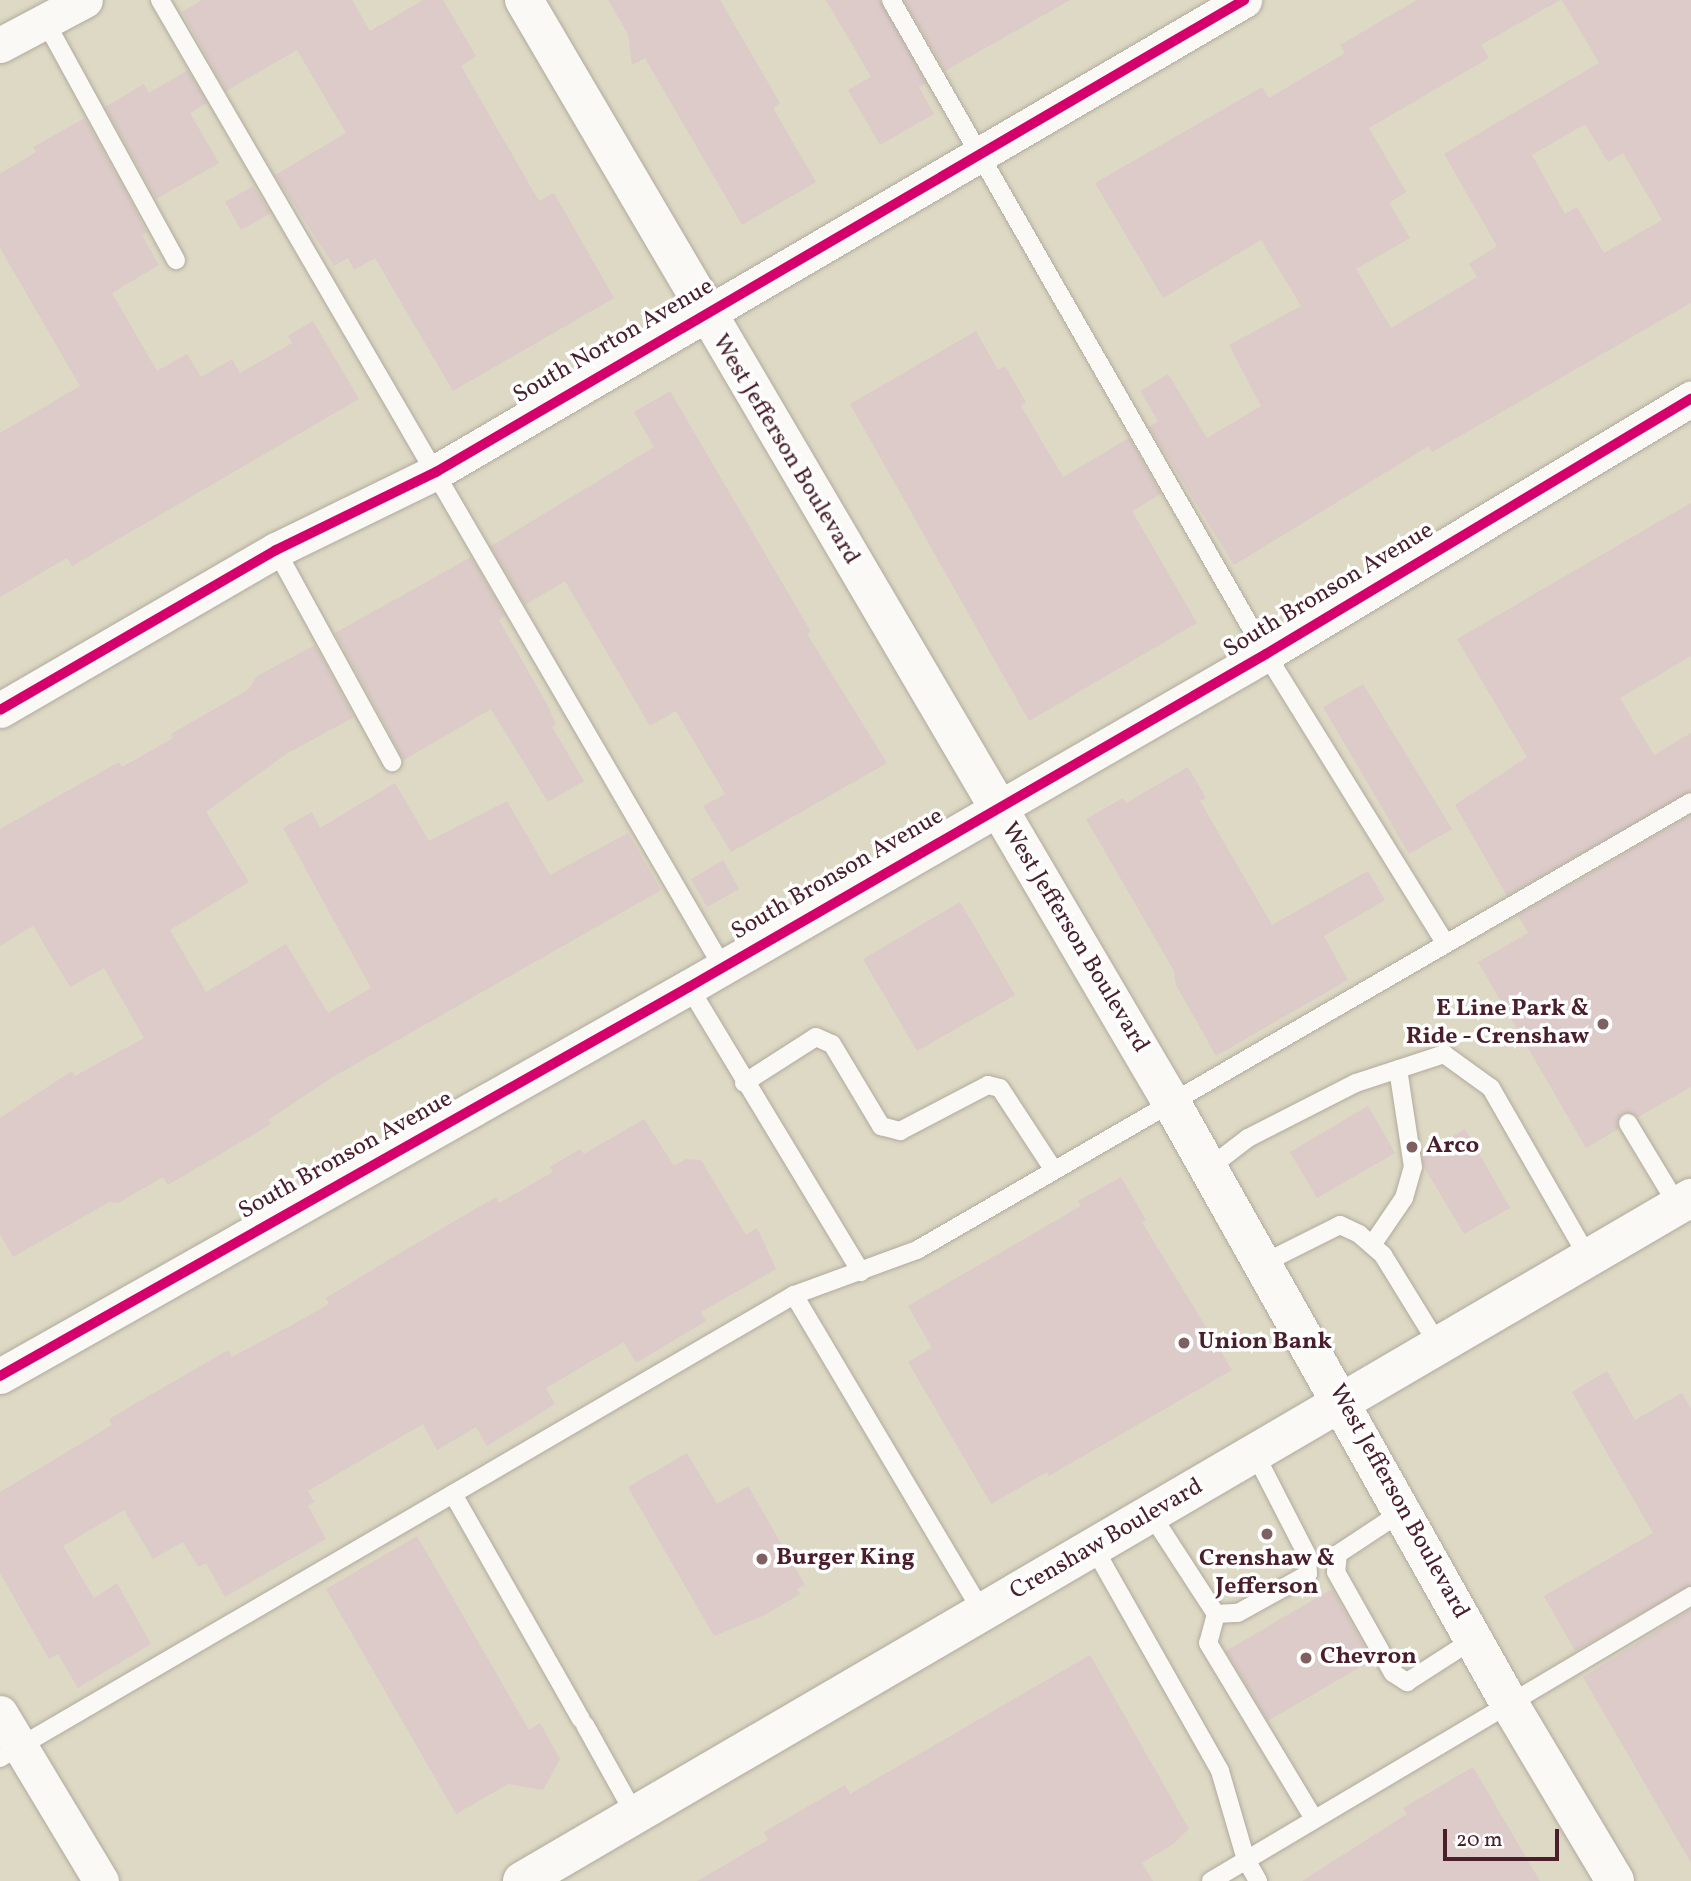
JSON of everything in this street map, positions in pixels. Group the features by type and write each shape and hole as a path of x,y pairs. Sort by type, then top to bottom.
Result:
{"main road":[{"name":"West Jefferson Boulevard","path":"524,0 704,313 1170,1100 1343,1402 1509,1703 1615,1881"},
{"name":"Crenshaw Boulevard","path":"522,1881 1684,1202"}],"street":[{"path":"0,45 44,19 85,0"},
{"name":"South Norton Avenue","path":"0,710 276,550 436,472 704,313 1244,0"},
{"name":"South Bronson Avenue","path":"0,1376 689,988 722,966 996,807 1266,654 1691,400"},
{"path":"0,1713 9,1753 101,1881"}],"lane":[{"path":"160,0 722,966"},
{"path":"891,0 982,153 1266,654 1445,943"},
{"path":"44,19 176,260"},
{"path":"276,550 393,762"},
{"path":"9,1753 794,1295 917,1250 1170,1100 1691,802"},
{"path":"689,988 744,1083 861,1272"},
{"path":"744,1083 816,1037 832,1044 881,1126 900,1131 988,1085 1000,1088 1053,1169"},
{"path":"1209,1168 1248,1138 1356,1083 1444,1054 1491,1088 1589,1259"},
{"path":"1372,1245 1404,1198 1413,1167 1398,1069"},
{"path":"1628,1123 1684,1202"},
{"path":"1264,1264 1340,1225 1383,1255 1439,1346"},
{"path":"794,1295 983,1613"},
{"path":"1216,1614 1238,1613 1308,1574 1307,1555 1255,1454"},
{"path":"453,1494 635,1815"},
{"path":"1307,1555 1338,1554 1403,1511"},
{"path":"1151,1514 1216,1614 1208,1643 1314,1819"},
{"path":"1094,1548 1220,1771 1246,1860 1258,1881"},
{"path":"1338,1554 1336,1572 1393,1673 1408,1682 1474,1639"},
{"path":"1211,1881 1691,1596"}],"building":[{"path":"202,0 352,0 370,31 423,0 443,0 476,56 461,66 539,201 554,193 614,298 453,391 375,258 354,270 348,258 334,266 275,175 346,133 297,50 226,91 182,12"},
{"path":"608,0 720,0 780,103 773,108 816,182 742,225 645,58 632,65 628,34"},
{"path":"826,0 880,0 926,83 919,87 934,114 880,145 848,90 871,77"},
{"path":"904,0 1070,0 945,71"},
{"path":"1417,0 1560,0 1481,45 1489,58 1369,128 1406,192 1389,203 1410,238 1356,269 1391,328 1477,277 1469,264 1497,246 1444,154 1599,63 1562,0 1691,0 1691,303 1432,452 1429,446 1234,565 1149,427 1158,421 1140,391 1168,374 1207,438 1261,406 1229,345 1301,306 1261,240 1163,298 1095,183 1262,87 1269,98 1345,53 1340,45","holes":["1585,124 1608,162 1623,153 1662,220 1604,253 1577,207 1565,214 1532,155"]},
{"path":"188,70 207,103 190,113 219,163 156,199 105,107 144,84 149,93"},
{"path":"85,118 136,211 147,233 142,235 159,265 112,293 157,371 187,354 201,377 232,359 240,373 292,343 288,336 313,321 359,399 72,566 67,558 0,597 0,433 80,386 0,248 0,174 36,152 33,147"},
{"path":"253,186 271,213 241,230 225,202"},
{"path":"976,331 998,370 1005,366 1026,402 1021,406 1063,477 1129,438 1161,494 1132,511 1197,623 1029,721 850,404"},
{"path":"670,391 811,632 807,634 887,763 731,852 703,806 725,794 676,711 650,726 565,581 525,605 491,546 654,447 634,412"},
{"path":"1691,503 1691,656 1620,698 1654,755 1691,733 1691,791 1507,896 1455,805 1527,757 1457,639"},
{"path":"471,557 505,616 499,620 547,704 556,724 552,727 584,781 548,802 491,709 404,760 335,633"},
{"path":"315,645 354,717 286,754 206,812 249,882 170,930 206,992 286,944 328,1013 371,988 283,828 312,812 320,828 395,783 429,841 507,801 550,875 628,833 661,890 333,1077 268,1120 271,1124 168,1185 163,1177 118,1203 109,1202 13,1257 0,1234 0,1118 72,1071 75,1076 144,1038 104,968 70,987 33,926 0,946 0,829 119,762 122,767 173,738 171,734 248,690 257,676"},
{"path":"1363,684 1452,829 1409,854 1323,707"},
{"path":"1188,767 1206,798 1200,801 1272,925 1368,871 1385,900 1324,936 1348,980 1216,1056 1176,985 1174,971 1086,819 1123,798 1126,803"},
{"name":"E Line Park & Ride - Crenshaw","path":"1691,815 1691,1087 1638,1117 1623,1113 1618,1129 1586,1148 1478,962 1528,933 1518,915"},
{"path":"723,860 739,889 707,907 691,879"},
{"path":"960,902 1015,995 917,1051 863,959"},
{"path":"1368,1106 1395,1153 1317,1198 1290,1152"},
{"path":"644,1119 674,1166 686,1159 701,1160 746,1235 757,1228 776,1269 701,1312 706,1321 636,1363 624,1342 546,1388 555,1404 487,1446 476,1427 437,1450 423,1424 308,1491 314,1502 308,1506 326,1539 225,1597 206,1563 198,1567 183,1542 153,1559 124,1510 63,1546 94,1598 117,1583 151,1644 78,1688 58,1654 49,1659 0,1573 0,1492 112,1425 109,1419 228,1350 232,1357 288,1327 329,1304 326,1298 405,1250 496,1197 499,1203 553,1172 550,1167 580,1149 584,1154"},
{"path":"1465,1129 1510,1208 1464,1234 1424,1167 1423,1154"},
{"path":"1121,1177 1146,1220 1142,1222 1232,1370 1049,1476 1047,1472 991,1504 908,1362 932,1348 908,1306 1081,1206 1078,1201"},
{"path":"1607,1371 1635,1420 1682,1393 1691,1409 1691,1585 1575,1651 1544,1596 1653,1533 1572,1392"},
{"path":"687,1453 717,1504 748,1486 805,1585 797,1589 800,1594 765,1615 714,1636 628,1487"},
{"path":"417,1536 529,1730 540,1723 560,1759 543,1790 508,1784 456,1814 326,1589"},
{"path":"1332,1589 1372,1660 1268,1721 1226,1651"},
{"path":"1691,1609 1691,1863 1583,1677"},
{"path":"1090,1655 1189,1829 1172,1845 1142,1863 1153,1881 697,1881 768,1840 764,1832 845,1785 850,1794"},
{"path":"1473,1767 1540,1881 1302,1881 1407,1814 1403,1808"}],"cycle path":[{"path":"0,710 276,550 436,472 1244,0"},
{"path":"0,1376 689,987 1266,654 1691,399"}],"place":[{"name":"E Line Park & Ride - Crenshaw","path":"1603,1024"},
{"name":"Arco","path":"1412,1147"},
{"name":"Union Bank","path":"1184,1343"},
{"name":"Crenshaw & Jefferson","path":"1267,1534"},
{"name":"Burger King","path":"762,1559"},
{"name":"Chevron","path":"1306,1658"}]}
